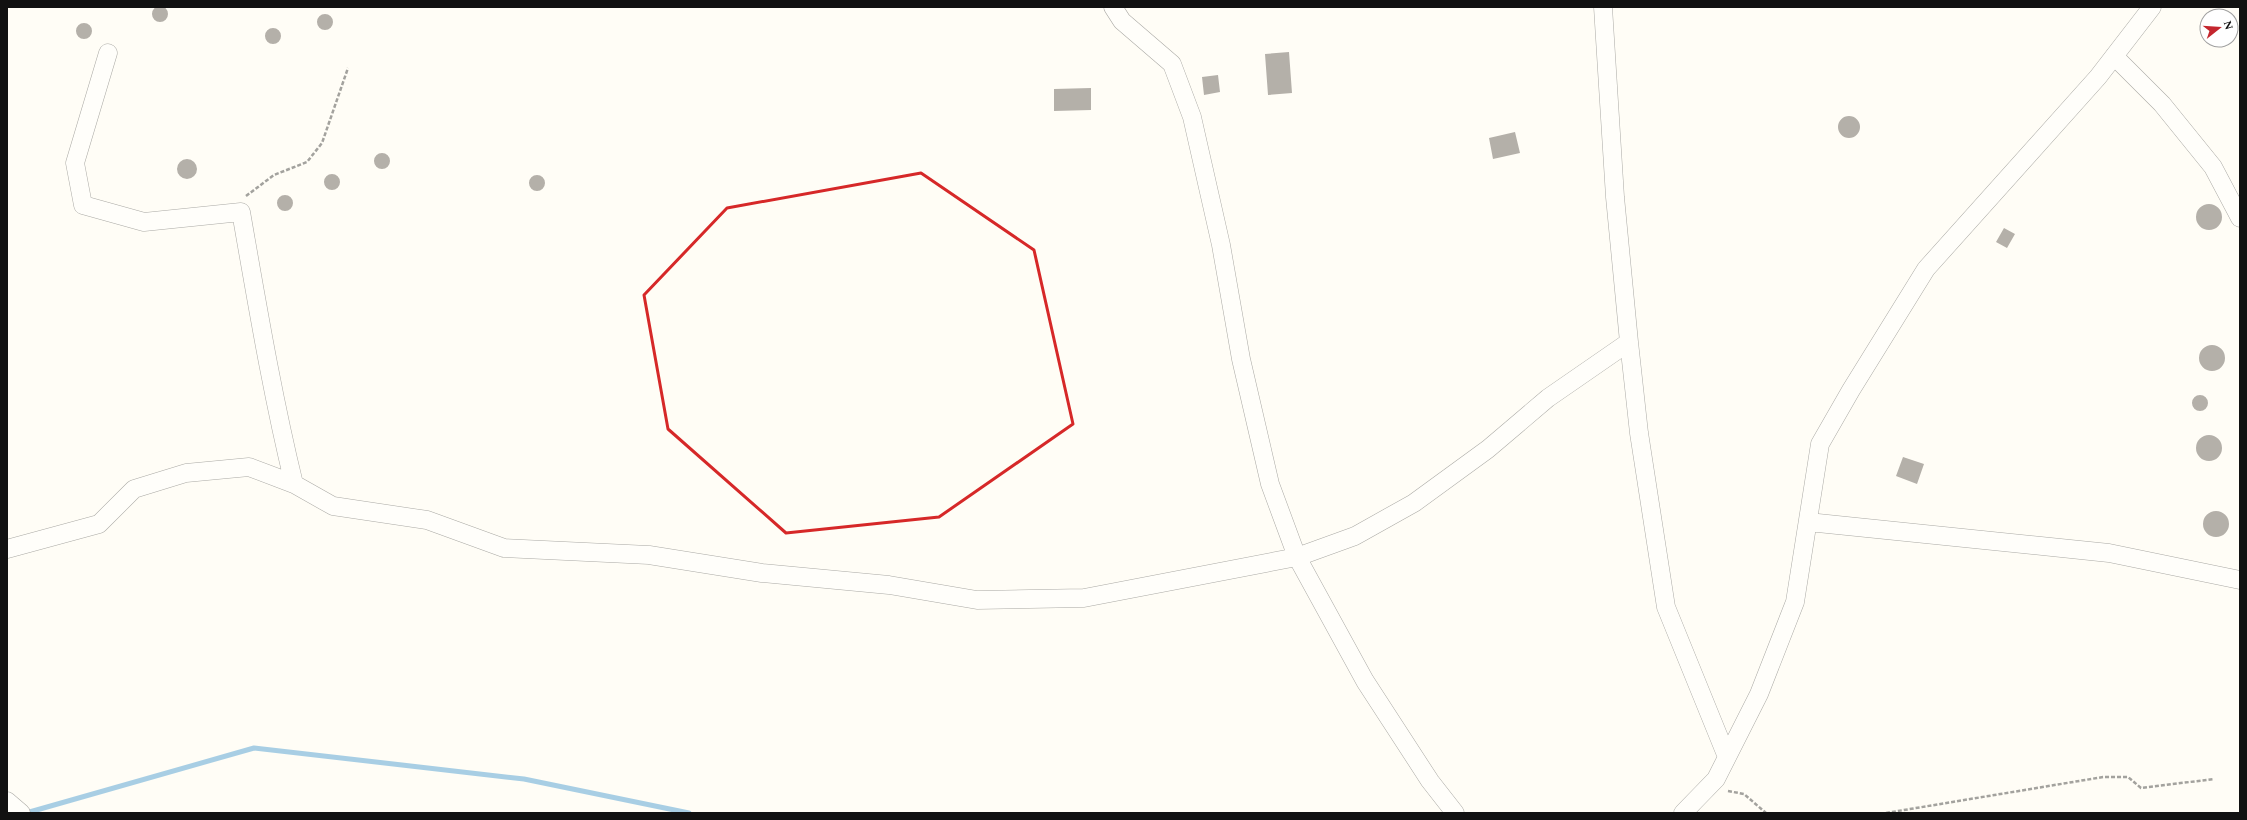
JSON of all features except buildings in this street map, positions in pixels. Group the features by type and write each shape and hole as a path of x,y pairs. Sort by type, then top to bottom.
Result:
{"street":[{"path":"1113,7 1122,20 1172,64 1192,117 1221,245 1241,359 1270,484 1297,557 1365,681 1430,781 1455,813"},
{"path":"1604,7 1615,198 1629,342 1640,440 1666,607 1727,757"},
{"path":"1683,813 1716,779 1759,694 1795,602 1820,444 1851,390 1926,269 2114,56 2152,7"},
{"path":"108,53 74,163 83,205 144,222 241,212 266,352 294,484"},
{"path":"2114,56 2162,104 2213,167 2240,218"},
{"path":"7,549 99,524 134,489 186,473 249,467 294,484 333,506 427,520 504,548 649,555 762,572 889,585 977,600 1084,598 1297,557 1355,536 1414,503 1488,449 1548,398 1629,342"},
{"path":"1808,522 2109,552 2240,580"},
{"path":"7,801 21,813"}],"path":[{"path":"241,212 242,199 274,175 308,162 322,143 348,68"},
{"path":"1886,813 2104,777 2128,776 2141,788 2214,779"},
{"path":"1708,787 1744,794 1766,813"}],"highlighted area":[{"path":"921,173 1034,250 1073,424 939,517 786,533 668,429 644,295 727,208"}],"waterway":[{"path":"26,813 254,748 524,779 689,813"}]}
